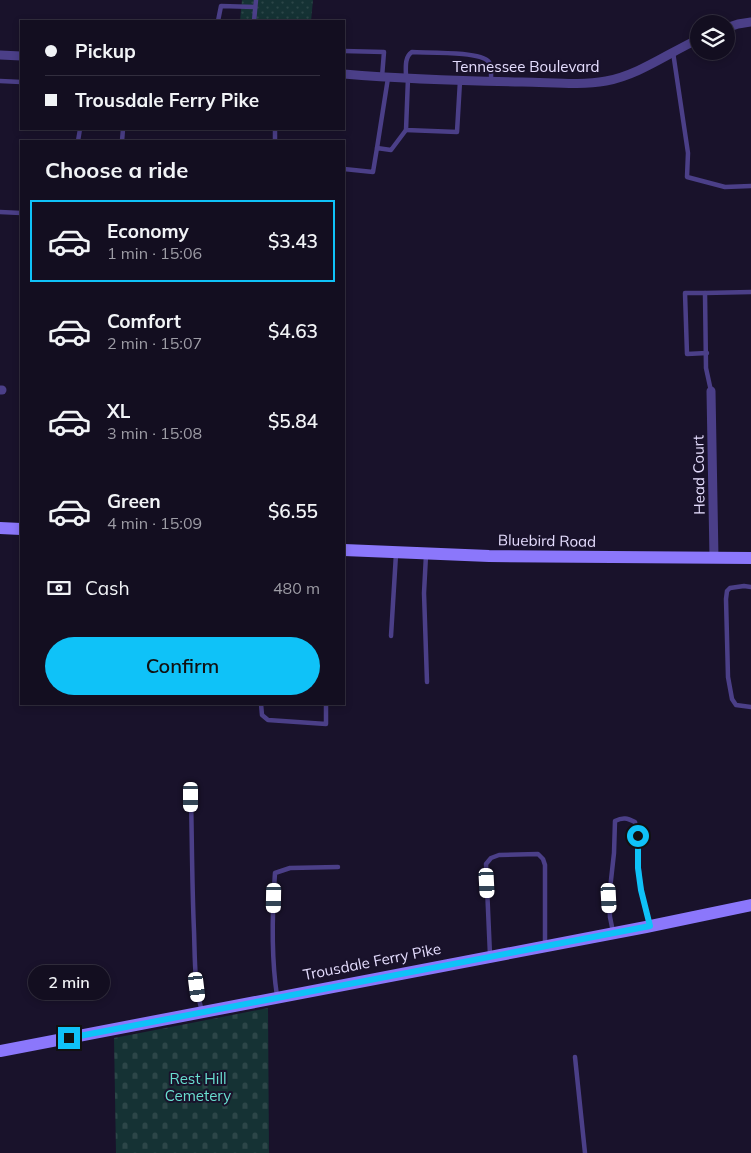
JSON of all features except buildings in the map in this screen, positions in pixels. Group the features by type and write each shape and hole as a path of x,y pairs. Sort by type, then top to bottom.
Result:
{"main road":[{"path":"0,528 20,529"},
{"name":"Bluebird Road","path":"345,550 489,556 751,558"},
{"name":"Trousdale Ferry Pike","path":"0,1051 751,905"}],"street":[{"path":"735,25 751,22"},
{"name":"Tennessee Boulevard","path":"345,74 491,81 580,83 606,81 640,70 690,44"},
{"path":"0,55 20,56"},
{"name":"Head Court","path":"711,391 714,558"}],"lane":[{"path":"254,20 256,0"},
{"path":"218,20 221,6 255,7"},
{"path":"345,51 384,52 385,77 374,172 345,169"},
{"path":"673,52 688,153 688,177 725,188 751,186"},
{"path":"378,148 391,150 406,130 407,56 409,53 466,54 486,59 490,65 491,81"},
{"path":"406,130 457,132 460,80"},
{"path":"0,81 20,82"},
{"path":"0,212 20,213"},
{"path":"706,353 687,354 685,293 751,292"},
{"path":"705,293 706,368 711,391"},
{"path":"391,636 396,552"},
{"path":"426,554 424,593 427,682"},
{"path":"751,587 730,588 727,591 726,599 728,676 732,699 736,705 751,707"},
{"path":"261,705 262,715 268,720 326,724 326,705"},
{"path":"191,797 196,974 202,1012"},
{"path":"613,933 609,898 615,821 620,818 627,818 635,822 638,836 638,868 641,890 650,926"},
{"path":"490,956 486,864 491,858 499,855 538,854 543,859 545,865 545,946"},
{"path":"277,998 273,945 275,873 290,868 338,867"},
{"path":"575,1058 585,1153"}],"green space":[{"path":"242,0 313,0 311,20 240,20"},
{"name":"Rest Hill Cemetery","path":"268,1008 269,1153 116,1153 114,1038"}],"route":[{"path":"69,1038 650,926 641,890 638,868 638,836"}]}
